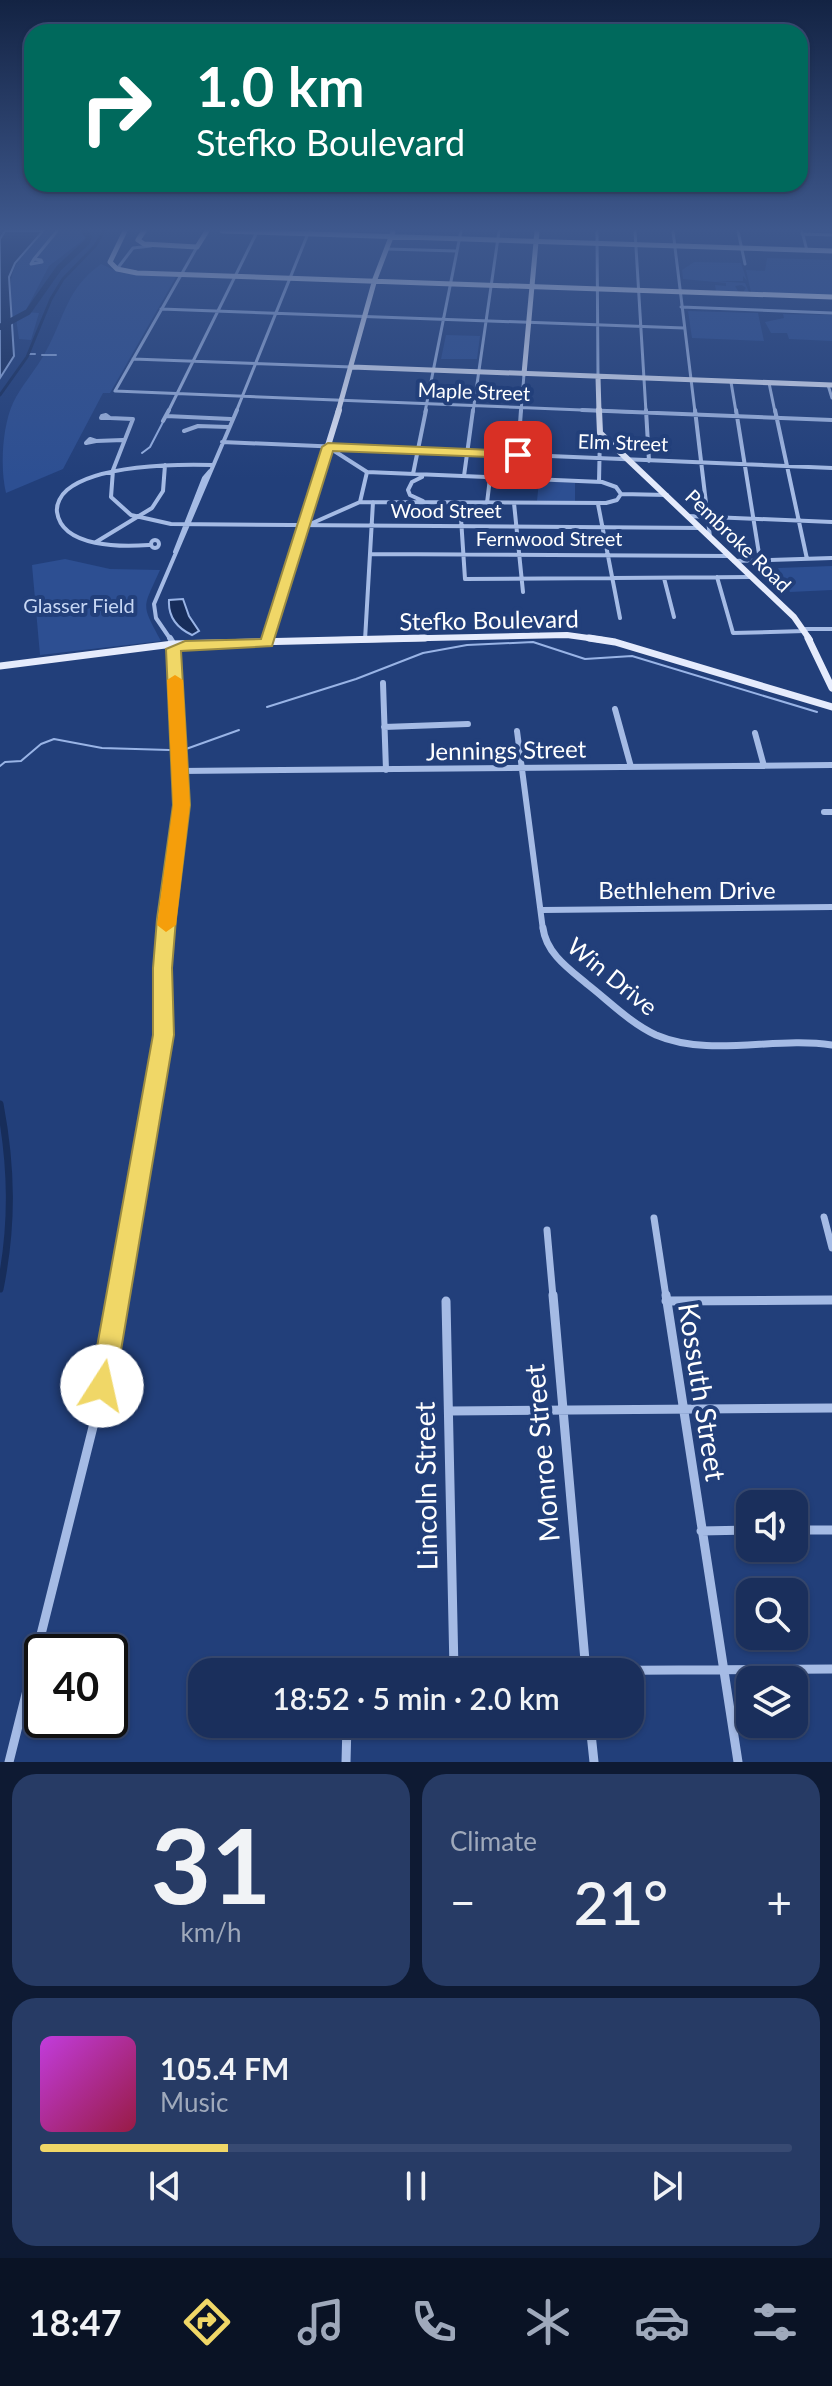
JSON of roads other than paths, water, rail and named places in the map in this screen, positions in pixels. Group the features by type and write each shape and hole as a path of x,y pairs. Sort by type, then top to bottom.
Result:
{"main road":[{"path":"267,643 368,313"},
{"path":"524,374 530,313"},
{"path":"352,367 830,385"},
{"path":"598,377 600,433"},
{"name":"Pembroke Road","path":"600,433 804,630 830,678 832,688"},
{"name":"Stefko Boulevard","path":"0,668 185,645 562,635 593,637 832,707"}],"street":[{"path":"159,313 133,359 352,367"},
{"path":"216,313 164,418 231,419"},
{"path":"261,313 684,328"},
{"path":"413,474 445,313"},
{"path":"464,476 487,313"},
{"path":"597,313 598,377"},
{"path":"640,313 649,461"},
{"path":"682,313 710,537"},
{"path":"9,1762 102,1386 161,1061 163,968 169,894 181,817 174,647 156,618 154,604 276,314"},
{"name":"Maple Street","path":"133,359 115,391 832,420"},
{"path":"516,479 524,374"},
{"path":"731,382 760,560"},
{"path":"769,383 807,559"},
{"path":"830,385 832,398"},
{"path":"110,418 133,419 108,489 114,502 140,518"},
{"path":"184,431 199,425 228,427"},
{"path":"599,482 600,433"},
{"path":"96,441 123,440"},
{"name":"Elm Street","path":"222,442 832,468"},
{"path":"328,447 367,472 599,482 616,487 621,494"},
{"path":"149,545 118,546 76,535 58,516 57,505 71,487 112,475 165,465 212,465"},
{"path":"96,542 140,518 161,496 165,465"},
{"path":"360,502 367,472"},
{"path":"426,502 410,495 408,488 414,480 429,475"},
{"path":"487,503 490,478"},
{"path":"304,527 360,502 598,504 615,501 621,494"},
{"path":"621,494 667,495"},
{"path":"365,641 373,502"},
{"path":"460,503 465,579 751,577"},
{"path":"514,503 523,592"},
{"path":"598,504 620,618"},
{"path":"688,516 832,522"},
{"name":"Wood Street","path":"140,518 304,527 701,528"},
{"name":"Fernwood Street","path":"370,554 608,555 760,560 832,558"},
{"path":"717,577 733,633 832,629"},
{"path":"664,578 674,617"},
{"path":"383,683 386,770"},
{"path":"615,709 631,767"},
{"path":"384,727 468,724"},
{"name":"Win Drive","path":"517,731 544,935 557,958 656,1035 687,1042 816,1041 832,1045"},
{"path":"755,733 764,766"},
{"name":"Jennings Street","path":"180,771 832,765"},
{"name":"Bethlehem Drive","path":"542,910 832,907"},
{"path":"824,1217 832,1248"},
{"name":"Kossuth Street","path":"654,1218 738,1762"},
{"name":"Monroe Street","path":"547,1230 585,1658"},
{"path":"666,1301 832,1300"},
{"name":"Lincoln Street","path":"446,1301 454,1658"},
{"path":"449,1411 832,1408"},
{"path":"701,1531 736,1530"},
{"path":"808,1530 832,1530"},
{"path":"644,1671 832,1669"},
{"path":"346,1762 347,1738"},
{"path":"591,1738 594,1762"}],"waterway":[{"path":"0,327 26,313"},
{"path":"0,395 27,357 45,313"},
{"path":"29,354 35,354"},
{"path":"42,355 56,355"},
{"path":"142,453 150,447 163,422"},
{"path":"267,707 356,679 423,653 467,645 533,642 585,659 632,656 817,712"},
{"path":"186,749 239,730"},
{"path":"0,766 5,762 21,761 41,744 54,739 102,748 169,750"},
{"path":"0,1104 9,1196 7,1242 0,1289"}],"park label":[{"name":"Glasser Field","path":"79,606"}]}
